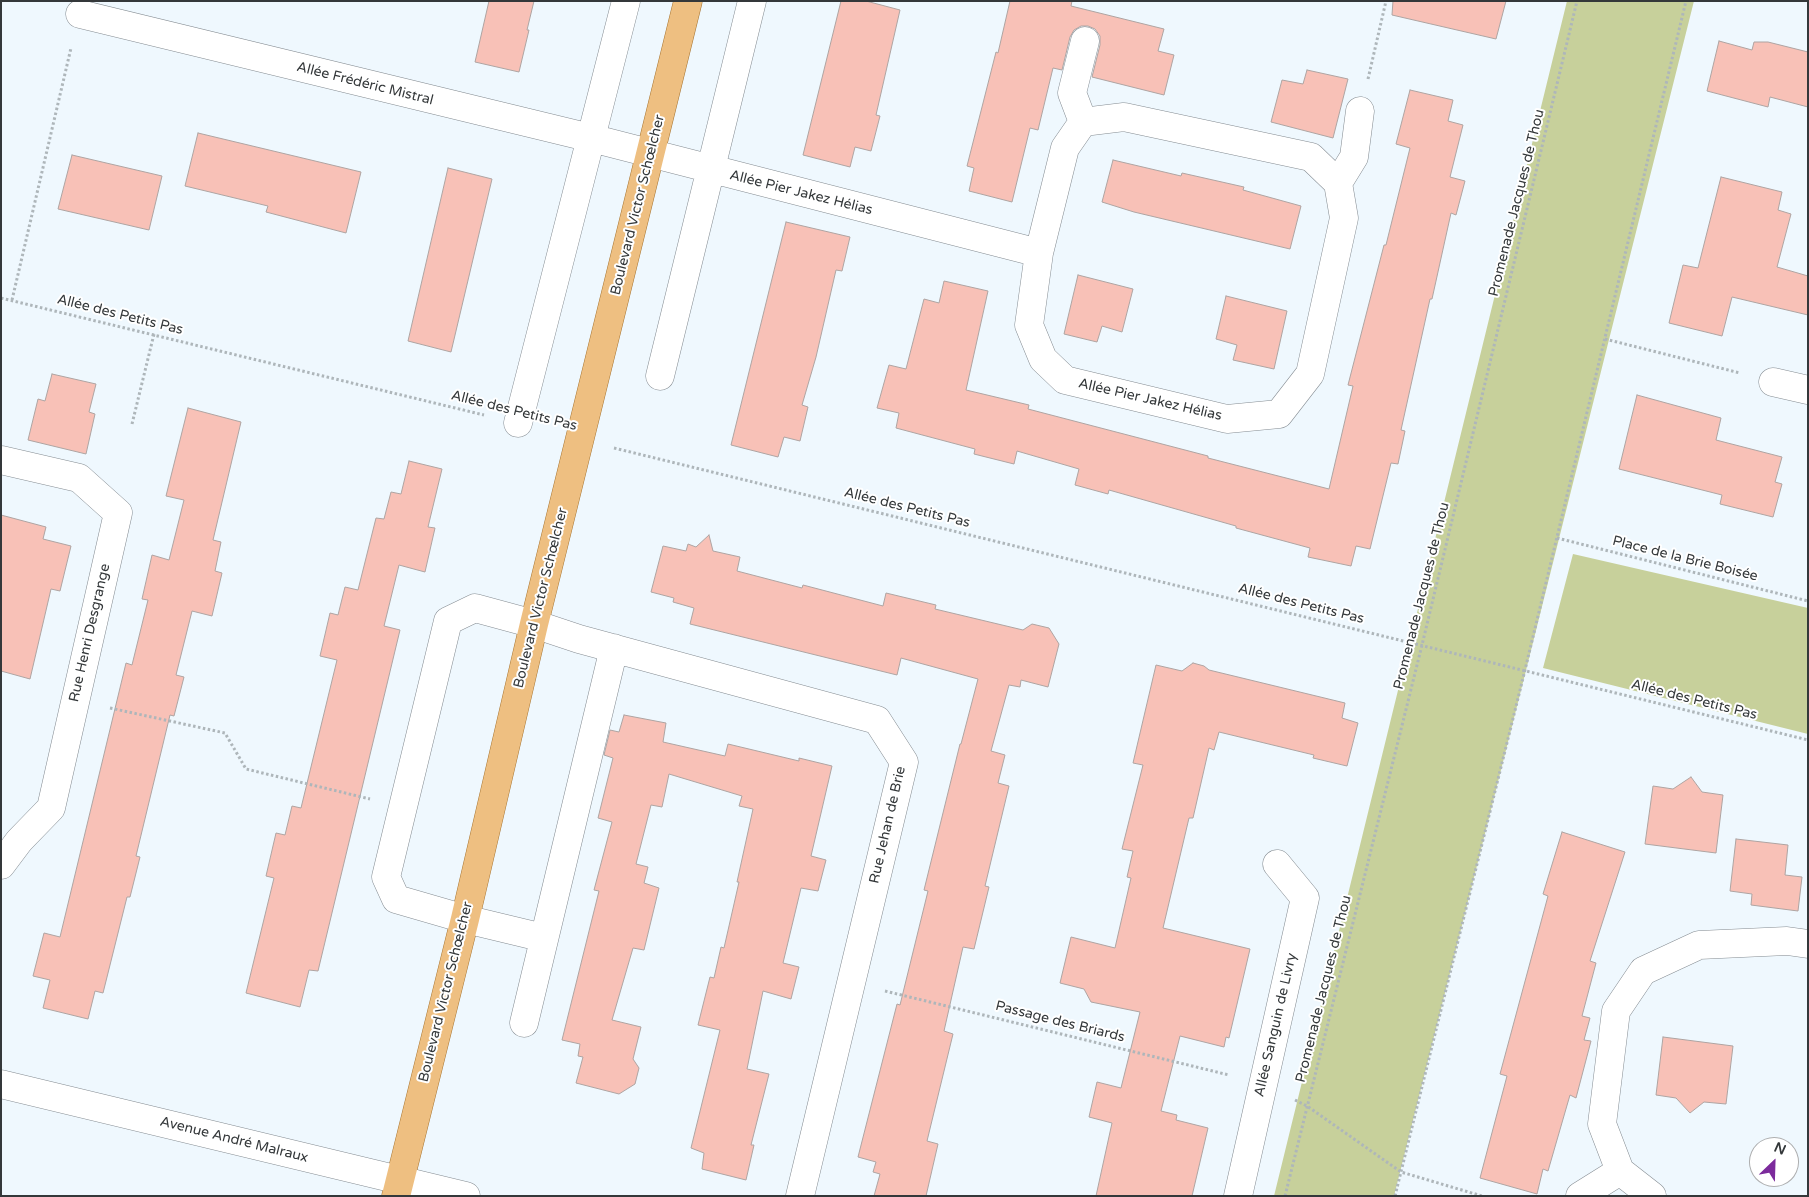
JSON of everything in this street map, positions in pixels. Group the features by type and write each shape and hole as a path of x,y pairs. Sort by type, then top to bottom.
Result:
{"main road":[{"name":"Boulevard Victor Schœlcher","path":"398,1188 465,919 534,624 688,1"}],"street":[{"path":"518,423 626,1"},
{"path":"660,376 752,1"},
{"name":"Allée Frédéric Mistral","path":"80,14 651,154"},
{"path":"1085,41 1072,94 1083,122 1124,117 1311,157 1338,183 1354,157 1360,112"},
{"name":"Allée Pier Jakez Hélias","path":"1083,122 1065,148 1039,253 1029,325 1043,359 1065,380 1227,419 1279,414 1310,374 1344,218 1338,183"},
{"name":"Allée Pier Jakez Hélias","path":"651,154 1039,253"},
{"path":"1774,382 1808,390"},
{"name":"Rue Henri Desgrange","path":"1,460 79,478 118,513 51,808 10,839 1,865"},
{"name":"Rue Jehan de Brie","path":"403,807 448,621 475,608 534,624 579,639 877,720 904,762 800,1196"},
{"path":"524,1023 614,648"},
{"path":"403,807 386,877 396,899 465,919 544,938"},
{"name":"Allée Sanguin de Livry","path":"1238,1196 1305,898 1277,864"},
{"path":"1652,1196 1620,1171 1602,1124 1616,1011 1643,970 1699,945 1786,941 1808,944"},
{"name":"Avenue André Malraux","path":"1,1084 398,1188 466,1196"},
{"path":"1580,1196 1620,1171"}],"path":[{"path":"1360,112 1386,1"},
{"name":"Promenade Jacques de Thou","path":"1285,1196 1422,645 1577,1"},
{"path":"1395,1196 1686,1"},
{"path":"12,300 80,14"},
{"name":"Allée des Petits Pas","path":"1,298 518,423"},
{"path":"132,424 154,334"},
{"path":"1605,339 1774,382"},
{"name":"Allée des Petits Pas","path":"581,440 1808,740"},
{"name":"Place de la Brie Boisée","path":"1556,538 1808,601"},
{"path":"75,701 225,733 246,769 403,807"},
{"name":"Passage des Briards","path":"851,983 1263,1084 1307,1106 1401,1172 1482,1196"}],"green space":[{"path":"1567,1 1694,1 1394,1196 1274,1196"},
{"path":"1573,554 1808,608 1808,734 1543,668"}],"building":[{"path":"489,1 534,1 519,72 475,62"},
{"path":"841,1 866,1 900,10 876,115 880,116 871,151 855,147 850,167 803,155"},
{"path":"1010,1 1072,1 1071,6 1164,29 1158,51 1174,55 1164,95 1092,77 1100,45 1100,36 1095,29 1088,26 1081,26 1074,30 1070,37 1062,70 1053,68 1038,130 1030,128 1012,202 969,191 974,168 967,166 996,52 998,53"},
{"path":"1393,1 1506,1 1496,39 1392,15"},
{"path":"1719,41 1752,50 1754,42 1768,42 1808,52 1808,107 1770,97 1768,107 1707,91"},
{"path":"1307,70 1348,79 1333,138 1271,122 1282,80 1303,84"},
{"path":"1410,90 1453,100 1448,121 1463,125 1450,177 1465,181 1456,215 1451,213 1432,299 1430,299 1401,430 1405,431 1398,464 1391,463 1370,549 1356,546 1351,566 1308,557 1310,548 1236,528 1236,526 1109,490 1108,494 1075,485 1079,469 1017,451 1014,464 974,454 975,449 896,428 899,413 877,408 889,365 906,369 924,299 939,303 944,281 988,291 966,390 1029,405 1028,409 1329,489 1353,386 1348,385 1410,148 1396,144"},
{"path":"198,133 361,172 346,233 266,212 268,206 185,186"},
{"path":"72,155 162,176 149,230 58,209"},
{"path":"1113,160 1181,176 1182,173 1244,187 1243,190 1301,206 1290,249 1134,212 1102,202"},
{"path":"448,168 492,179 451,352 408,341"},
{"path":"1721,177 1782,192 1778,210 1791,214 1777,267 1808,276 1808,315 1732,297 1722,336 1669,323 1683,265 1698,268"},
{"path":"786,222 850,237 842,271 836,270 816,357 802,405 808,407 800,441 784,437 778,457 731,445"},
{"path":"1078,275 1133,289 1122,332 1102,326 1097,342 1064,334"},
{"path":"1226,296 1287,311 1274,369 1233,360 1237,345 1216,339"},
{"path":"52,374 96,384 89,412 95,414 86,454 28,440 38,399 45,401"},
{"path":"1637,395 1721,418 1716,440 1782,457 1775,482 1782,484 1773,517 1720,504 1722,495 1619,469"},
{"path":"188,408 241,422 213,540 221,542 215,571 222,573 212,616 192,611 176,675 184,677 174,716 170,715 136,856 140,857 130,897 127,897 103,993 95,991 88,1019 43,1008 50,980 33,976 44,933 60,937 126,663 132,665 148,600 142,599 152,555 169,560 184,500 166,496"},
{"path":"409,461 442,469 428,527 435,528 425,572 399,565 384,626 400,630 318,971 309,970 300,1007 246,993 274,878 266,876 276,833 285,835 292,806 301,808 337,660 320,656 330,613 338,615 345,587 358,590 376,518 384,519 391,492 401,494"},
{"path":"1,515 46,527 43,539 71,546 60,591 51,589 30,679 1,671"},
{"path":"709,535 713,551 740,557 737,571 802,588 803,585 883,606 886,593 936,605 935,609 1023,630 1032,624 1049,628 1059,644 1048,687 1021,680 1020,687 1009,685 991,751 1005,755 998,783 1009,786 985,886 989,887 974,949 963,947 944,1031 953,1034 927,1141 938,1144 926,1196 874,1196 880,1174 873,1172 876,1162 858,1157 897,1004 900,1005 928,891 924,890 978,679 901,658 897,675 690,624 694,608 673,602 674,598 651,592 663,546 686,551 688,544 696,547"},
{"path":"1193,663 1204,666 1209,670 1345,703 1342,718 1358,723 1347,766 1313,758 1314,755 1219,732 1214,750 1209,748 1193,818 1189,818 1163,928 1250,949 1229,1038 1226,1037 1224,1047 1180,1036 1161,1111 1177,1115 1176,1120 1208,1128 1192,1196 1096,1196 1112,1123 1089,1117 1097,1082 1121,1088 1140,1012 1091,1002 1084,989 1060,983 1071,937 1115,948 1131,878 1127,877 1133,851 1122,849 1143,765 1133,763 1156,665 1182,671"},
{"path":"624,715 666,723 663,742 725,756 728,744 799,761 799,758 832,766 811,856 826,860 818,891 801,888 783,963 799,967 791,999 763,991 747,1069 769,1074 751,1145 754,1145 746,1180 702,1169 704,1153 691,1148 720,1030 698,1025 710,977 714,978 721,947 724,948 753,809 739,806 742,796 669,774 662,807 651,805 636,864 648,867 644,883 659,888 644,950 633,948 612,1020 641,1027 633,1059 639,1068 635,1084 619,1094 576,1083 583,1057 578,1056 580,1044 562,1040 599,891 594,890 612,822 598,818 613,758 604,755 610,730 619,732"},
{"path":"1691,777 1702,792 1723,795 1716,853 1645,844 1653,786 1673,789"},
{"path":"1562,832 1625,852 1590,961 1596,963 1582,1016 1590,1018 1584,1040 1591,1041 1576,1098 1570,1095 1548,1171 1543,1169 1537,1194 1480,1178 1507,1076 1500,1074 1548,896 1543,894"},
{"path":"1736,839 1788,845 1785,875 1802,877 1798,911 1751,905 1752,894 1730,891"},
{"path":"1663,1037 1733,1046 1726,1104 1704,1102 1690,1113 1676,1098 1656,1095"}]}
